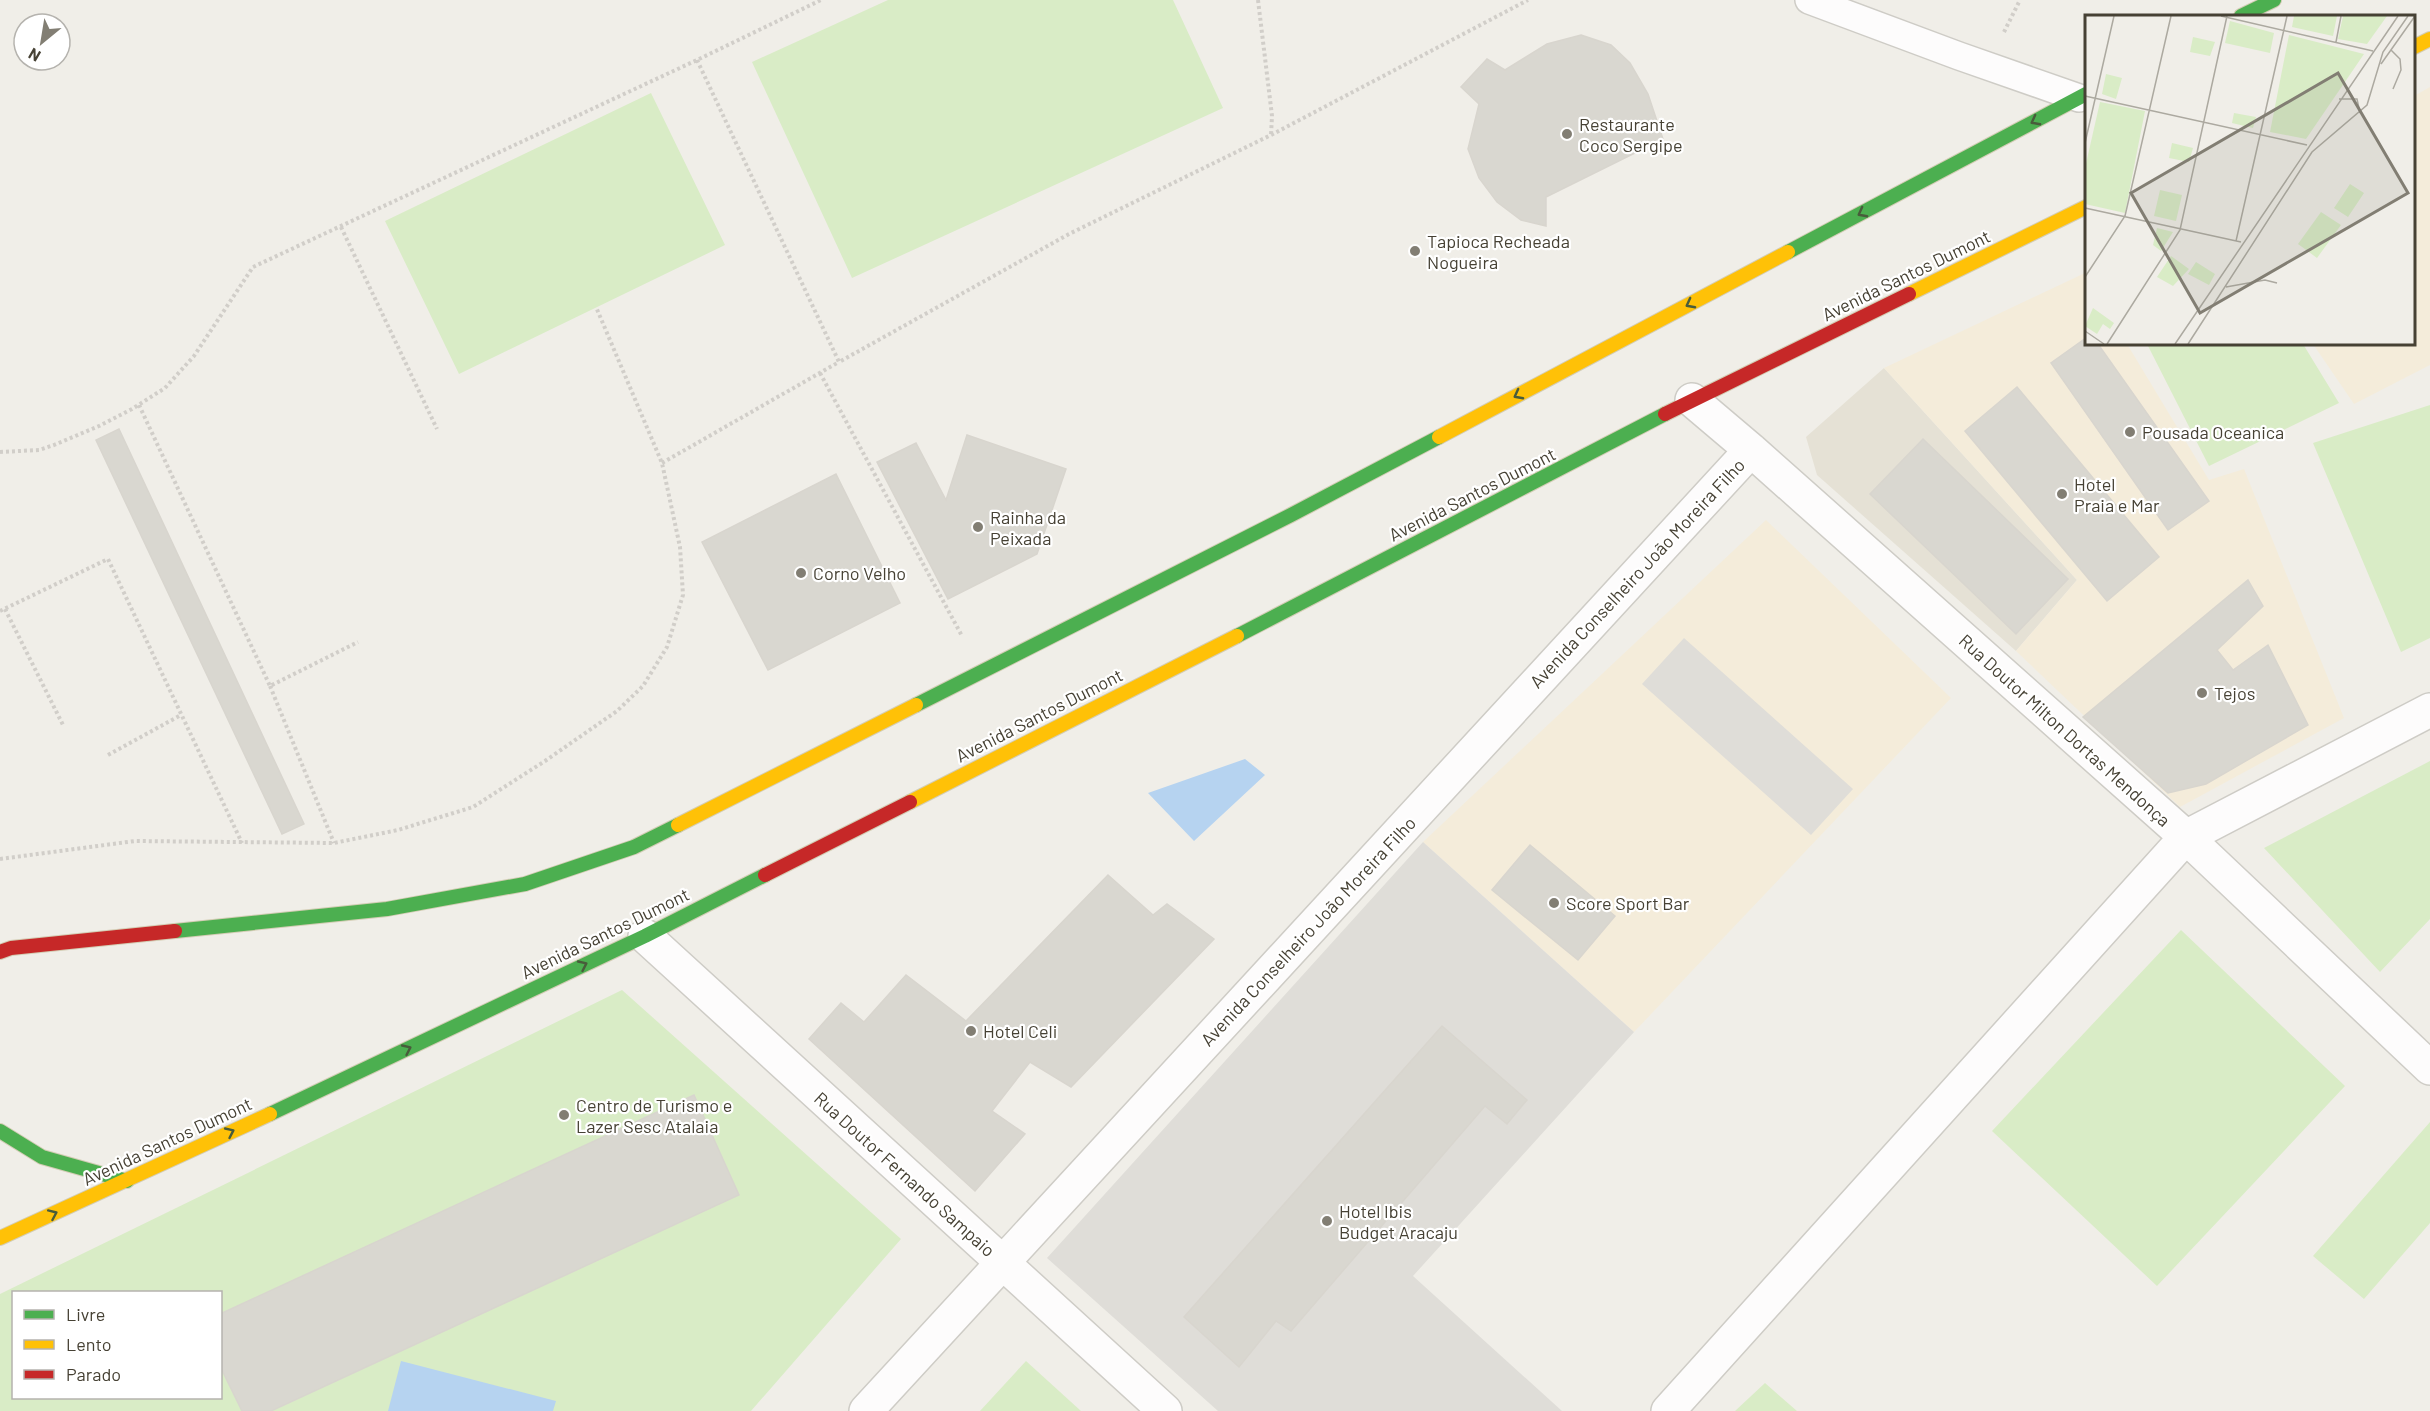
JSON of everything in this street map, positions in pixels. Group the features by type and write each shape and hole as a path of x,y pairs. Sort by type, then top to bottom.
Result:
{"main road":[{"path":"2243,15 2274,0"},
{"path":"2415,46 2430,39"},
{"path":"0,963 6,950 387,909 525,884 634,847 1291,515 2083,96"},
{"name":"Avenida Santos Dumont","path":"0,1238 127,1181 645,936 1327,590 1692,400 2085,207"},
{"path":"0,1131 42,1157 127,1181"}],"street":[{"name":"Rua Doutor Milton Dortas Mendonça","path":"1692,400 2186,837 2430,1068"},
{"name":"Avenida Conselheiro João Moreira Filho","path":"866,1411 1750,450"},
{"path":"1668,1411 2186,837 2430,710"},
{"name":"Rua Doutor Fernando Sampaio","path":"645,936 1165,1411"}],"lane":[{"path":"1809,0 1948,52 2083,96"}],"path":[{"path":"0,452 39,450 99,426 165,388 194,356 253,267 698,60 821,0"},
{"path":"1258,0 1272,116 1271,135"},
{"path":"662,463 1069,234 1271,135 1528,0"},
{"path":"698,60 839,362"},
{"path":"341,226 437,429"},
{"path":"0,859 135,841 334,843 399,830 473,807 617,711 643,686 667,647 683,595 680,547 662,463 596,307"},
{"path":"820,373 981,671"},
{"path":"139,405 270,686 334,843"},
{"path":"0,611 108,559 242,843"},
{"path":"5,609 64,727"},
{"path":"270,686 358,642"},
{"path":"108,755 181,715"}],"shaded area":[{"path":"2430,87 2430,365 2354,404 2314,345 2415,345 2415,95"},
{"path":"2085,273 2085,345 2128,345 2209,480 2244,469 2344,718 2180,807 2016,651 2077,580 1884,368"},
{"path":"1884,368 2077,580 2016,651 1817,475 1806,437"},
{"path":"1766,520 1951,698 1634,1032 1423,842"},
{"path":"1684,638 1853,789 1811,835 1642,684"},
{"path":"1423,842 1634,1032 1413,1276 1562,1411 1218,1411 1047,1258","holes":["1442,1026 1527,1100 1507,1124 1485,1106 1291,1331 1276,1321 1239,1366 1184,1317"]}],"green space":[{"path":"888,0 1173,0 1223,108 852,278 752,62"},
{"path":"651,93 725,245 459,374 385,221"},
{"path":"2148,345 2304,345 2339,403 2209,466"},
{"path":"2430,405 2430,638 2401,652 2313,443"},
{"path":"2430,761 2430,919 2380,972 2264,848"},
{"path":"2181,930 2345,1086 2157,1286 1992,1131"},
{"name":"Centro de Turismo e Lazer Sesc Atalaia","path":"622,990 901,1239 751,1411 0,1411 0,1294"},
{"path":"2430,1122 2430,1223 2364,1299 2313,1256"},
{"path":"1026,1361 1081,1411 980,1411"},
{"path":"1765,1383 1797,1411 1735,1411"}],"water":[{"path":"1245,759 1265,775 1194,841 1148,793"},
{"path":"401,1361 556,1401 553,1411 388,1411"}],"building":[{"name":"Restaurante Coco Sergipe","path":"1581,35 1611,45 1630,63 1648,94 1663,139 1546,197 1546,226 1521,220 1497,202 1479,178 1468,149 1479,104 1461,87 1487,59 1505,70 1547,44"},
{"name":"Pousada Oceanica","path":"2085,339 2085,345 2099,345 2209,501 2168,530 2051,363"},
{"name":"Hotel Praia e Mar","path":"2017,387 2159,557 2107,601 1965,431"},
{"path":"119,429 304,824 282,834 96,440"},
{"name":"Rainha da Peixada","path":"967,435 1066,469 1037,554 948,599 877,462 916,443 946,500"},
{"path":"1923,439 2068,579 2016,634 1870,494"},
{"name":"Corno Velho","path":"836,474 900,603 768,670 702,542"},
{"name":"Tejos","path":"2248,580 2263,606 2217,650 2233,670 2268,645 2308,725 2206,784 2168,793 2083,717"},
{"name":"Score Sport Bar","path":"1530,845 1615,916 1578,960 1492,890"},
{"name":"Hotel Celi","path":"1108,875 1153,915 1167,904 1214,939 1071,1087 1030,1062 992,1111 1025,1134 975,1191 809,1039 841,1003 864,1022 906,975 966,1021"},
{"name":"Hotel Ibis Budget Aracaju","path":"1442,1026 1527,1100 1507,1124 1485,1106 1291,1331 1276,1321 1239,1367 1184,1317"},
{"path":"694,1095 739,1195 271,1411 242,1411 222,1370 222,1313"}],"traffic: fast":[{"path":"2243,15 2274,0"},
{"path":"1788,252 2085,95"},
{"path":"1237,636 1665,414"},
{"path":"916,705 1291,515 1439,437"},
{"path":"175,931 387,909 525,884 634,847 678,825"},
{"path":"270,1114 645,936 765,875"},
{"path":"0,1131 42,1157 127,1181"}],"traffic: slow":[{"path":"2415,46 2430,39"},
{"path":"1909,294 2085,207"},
{"path":"1439,437 1788,252"},
{"path":"910,802 1237,636"},
{"path":"678,825 916,705"},
{"path":"0,1238 270,1114"}],"traffic: jam":[{"path":"1665,414 1909,294"},
{"path":"765,875 910,802"},
{"path":"0,952 11,948 175,931"}],"place":[{"name":"Restaurante Coco Sergipe","path":"1567,134"},
{"name":"Tapioca Recheada Nogueira","path":"1415,251"},
{"name":"Pousada Oceanica","path":"2130,432"},
{"name":"Hotel Praia e Mar","path":"2062,494"},
{"name":"Rainha da Peixada","path":"978,527"},
{"name":"Corno Velho","path":"801,573"},
{"name":"Tejos","path":"2202,693"},
{"name":"Score Sport Bar","path":"1554,903"},
{"name":"Hotel Celi","path":"971,1031"},
{"name":"Centro de Turismo e Lazer Sesc Atalaia","path":"564,1115"},
{"name":"Hotel Ibis Budget Aracaju","path":"1327,1221"}]}
